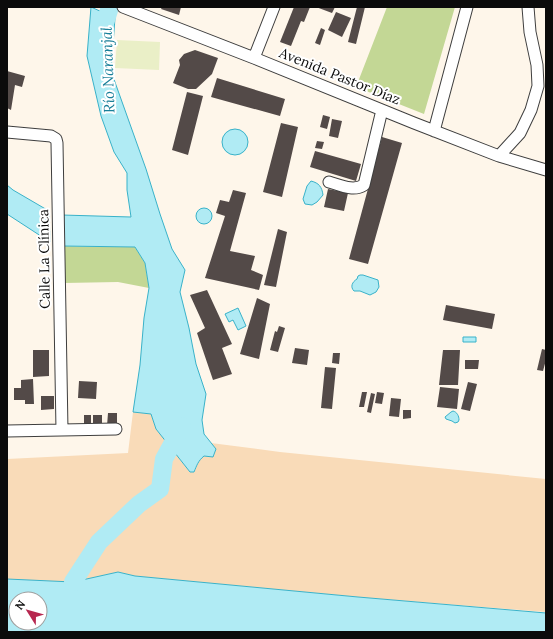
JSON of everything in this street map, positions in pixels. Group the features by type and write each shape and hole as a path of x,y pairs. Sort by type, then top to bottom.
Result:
{"street":[{"name":"Avenida Pastor Díaz","path":"123,7 434,131 499,156 546,170"},
{"path":"254,58 274,7"},
{"path":"434,131 467,7"},
{"path":"499,156 520,133 531,110 538,86 537,64 530,32 528,7"},
{"path":"329,182 354,189 360,188 364,185 382,110"},
{"name":"Calle La Clínica","path":"7,132 51,136 56,139 58,148 62,430"},
{"path":"7,431 116,429"}],"green space":[{"path":"387,7 455,7 424,114 356,87"},
{"path":"117,40 160,42 159,70 115,68"},
{"path":"63,246 135,247 145,263 149,288 118,282 64,283"}],"sand":[{"path":"133,412 151,414 156,429 190,472 194,472 200,459 204,456 211,443 280,452 546,479 546,612 358,597 135,576 118,572 73,582 7,579 7,459 128,453"}],"water":[{"path":"91,7 115,18 111,71 146,169 172,249 185,270 180,292 196,364 206,394 202,420 204,434 216,449 213,457 204,456 202,458 194,472 190,472 156,429 151,414 133,412 149,288 145,263 135,247 63,246 62,215 131,217 127,190 127,173 114,152 101,116 87,56"},
{"path":"235,129 245,132 248,142 245,152 235,155 225,152 222,142 225,132"},
{"path":"311,181 320,186 323,195 312,205 305,204 303,199 307,186"},
{"path":"7,185 49,211 50,242 7,214"},
{"path":"204,208 210,210 212,216 210,222 204,224 198,222 196,216 198,210"},
{"path":"360,275 378,280 379,287 376,292 370,295 360,291 354,291 352,285"},
{"path":"238,308 246,326 238,330 233,320 229,322 225,314"},
{"path":"463,337 476,337 476,342 463,342"},
{"path":"453,411 457,413 459,419 458,422 455,423 446,419 445,417"},
{"path":"118,572 135,576 546,613 546,632 7,632 7,579 73,582"}],"building":[{"path":"162,7 181,7 179,15 161,9"},
{"path":"294,7 310,7 304,22 301,21 291,46 280,42"},
{"path":"316,7 335,7 332,13"},
{"path":"357,7 365,7 356,44 348,42"},
{"path":"336,12 351,18 342,37 328,30"},
{"path":"321,28 325,30 320,45 315,43"},
{"path":"195,50 218,58 212,74 196,89 188,89 173,83 180,65 179,60 184,54"},
{"path":"7,71 25,76 22,87 15,85 11,110 7,108"},
{"path":"217,78 285,99 280,116 211,97"},
{"path":"187,92 203,96 188,155 172,150"},
{"path":"323,115 330,117 327,129 320,127"},
{"path":"332,119 342,121 338,138 329,136"},
{"path":"281,123 298,127 282,197 263,192"},
{"path":"382,137 402,143 368,264 349,259"},
{"path":"317,141 324,142 322,149 315,148"},
{"path":"315,151 361,164 356,181 310,167"},
{"path":"328,189 348,193 344,211 324,207"},
{"path":"233,190 246,193 230,251 255,256 251,270 263,275 259,290 205,278 225,216 216,213 220,200 229,202"},
{"path":"278,229 287,232 276,287 264,285"},
{"path":"207,290 232,344 222,348 232,374 213,380 197,333 205,328 190,295"},
{"path":"257,298 270,304 259,359 240,354"},
{"path":"446,305 495,314 492,329 443,320"},
{"path":"279,326 285,328 278,352 270,350 275,331 277,332"},
{"path":"295,348 309,350 307,365 292,363"},
{"path":"542,349 546,350 546,360 543,371 537,370"},
{"path":"33,350 49,350 49,376 33,377"},
{"path":"443,350 460,350 458,385 439,385"},
{"path":"333,353 340,353 339,364 332,363"},
{"path":"465,360 479,360 478,369 465,369"},
{"path":"325,367 336,368 332,409 321,408"},
{"path":"33,379 34,404 25,404 25,400 14,400 14,388 21,388 21,380"},
{"path":"79,381 97,382 96,399 78,398"},
{"path":"468,382 477,384 470,411 461,409"},
{"path":"440,387 459,389 457,409 437,407"},
{"path":"362,392 367,392 364,407 359,407"},
{"path":"377,392 384,393 382,404 375,403"},
{"path":"371,393 375,394 371,413 367,412"},
{"path":"41,396 54,396 54,409 41,410"},
{"path":"391,398 401,399 399,417 389,416"},
{"path":"403,410 411,410 411,418 403,419"},
{"path":"108,413 117,413 117,426 107,426"},
{"path":"84,415 91,415 91,426 84,426"},
{"path":"93,415 102,415 102,427 93,427"}],"waterway":[{"name":"Río Naranjal","path":"105,40 105,23 110,7"},
{"name":"Río Naranjal","path":"73,582 99,542 139,504 160,489 164,459 182,426"}]}
